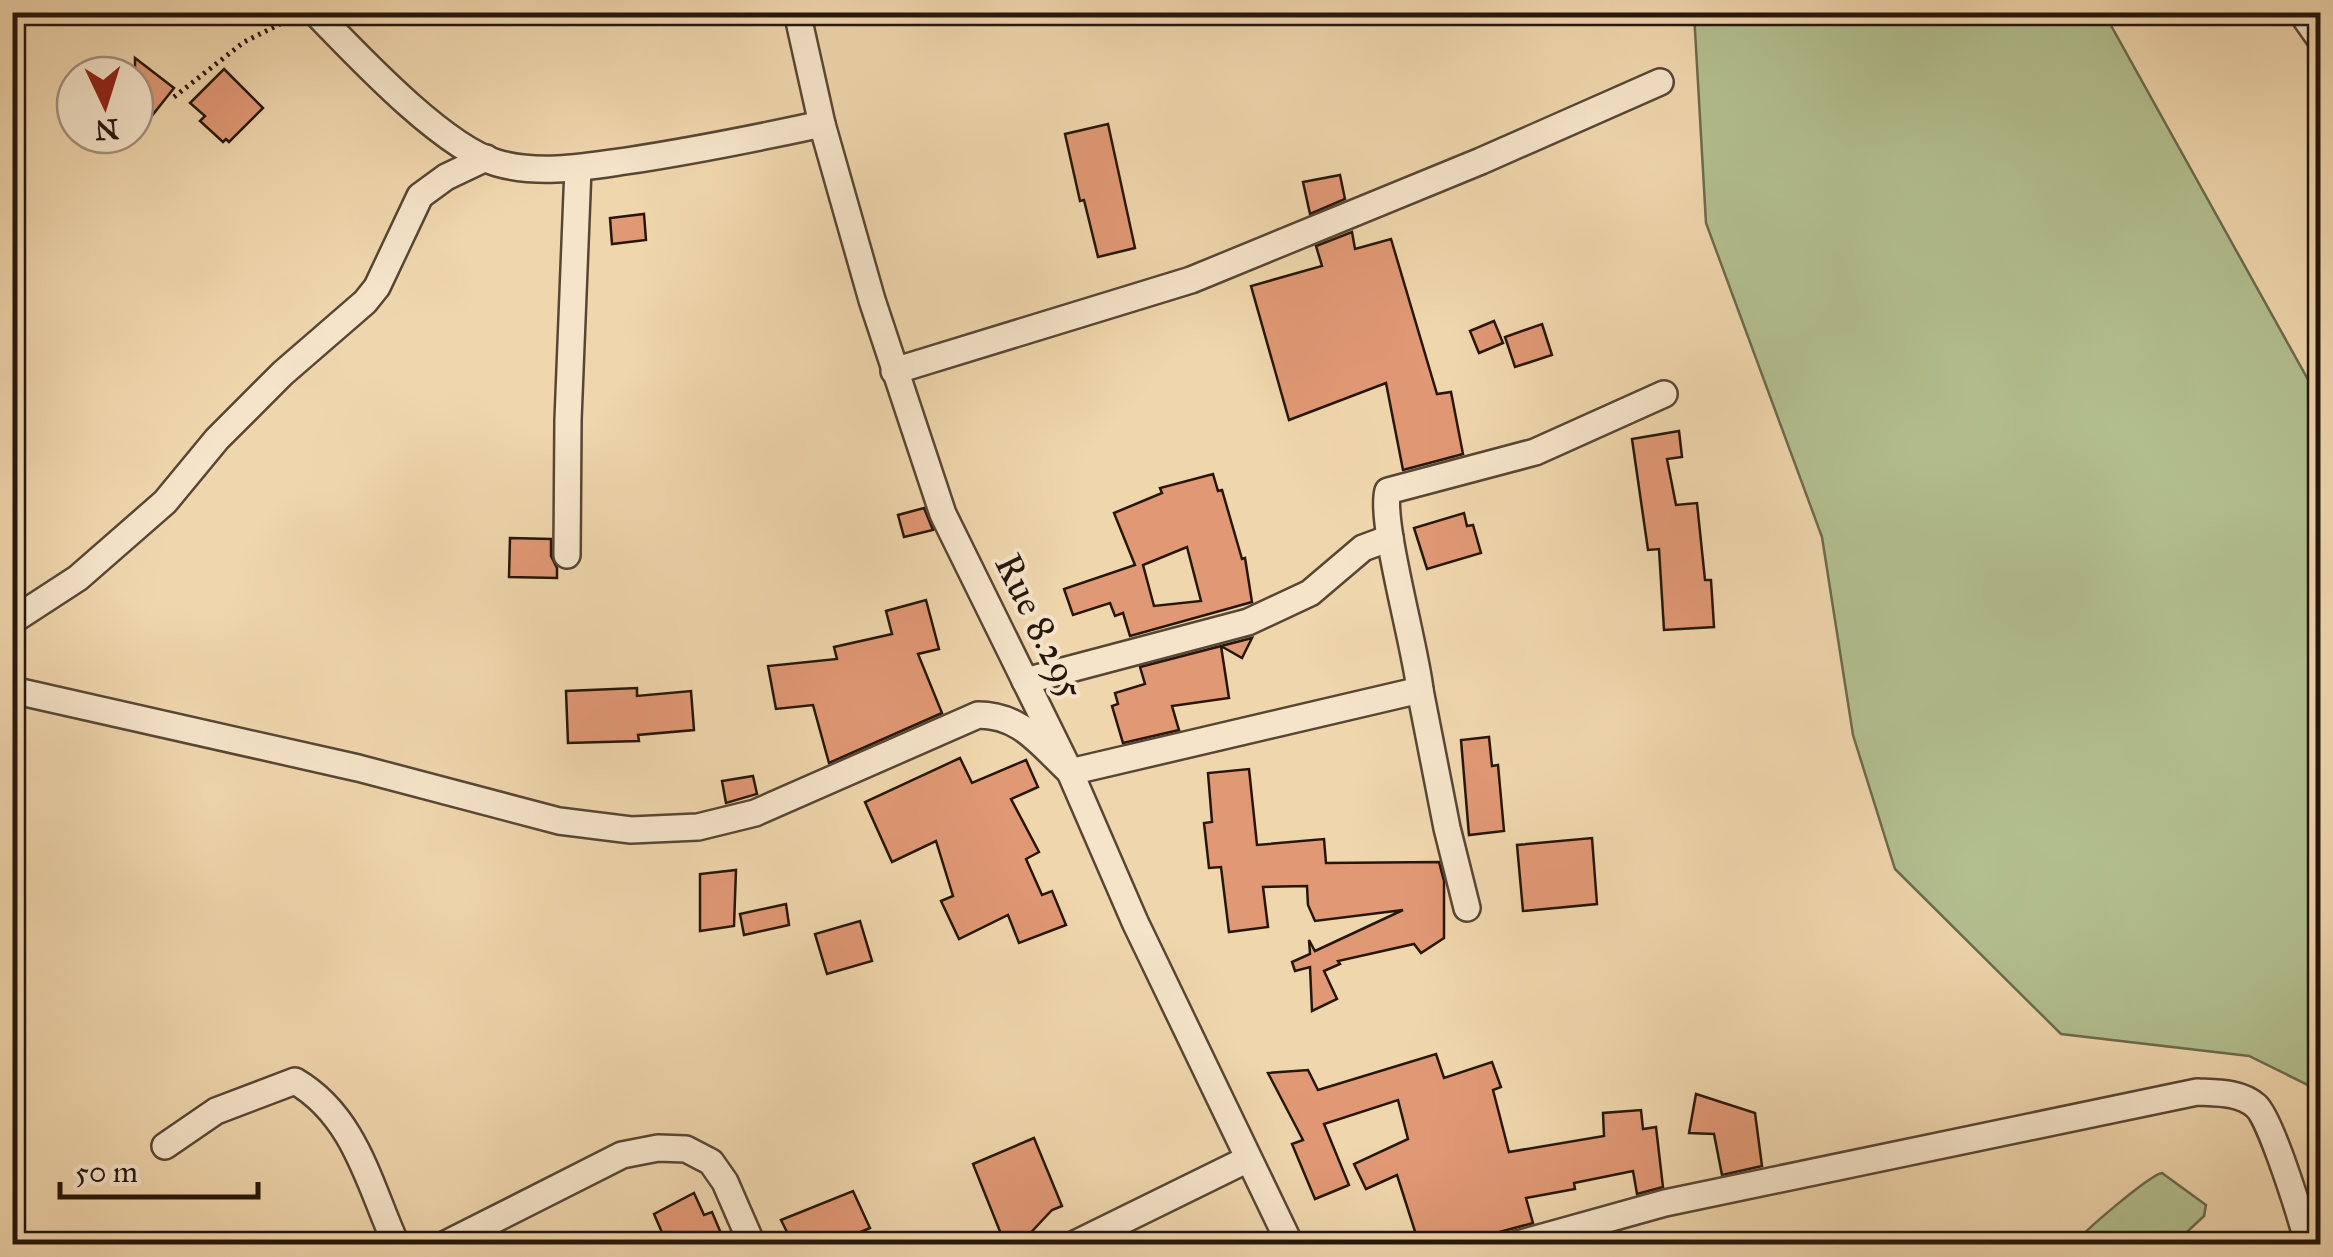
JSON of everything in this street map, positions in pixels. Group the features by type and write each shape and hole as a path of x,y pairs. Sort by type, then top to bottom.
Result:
{"street":[{"path":"315,12 373,72 452,139 495,163 543,170 578,168 692,152 822,124"},
{"name":"Rue 8.295","path":"797,12 822,124 894,371 943,514 1070,772 1135,922 1290,1244"},
{"path":"2301,12 2320,38"},
{"path":"894,371 1191,280 1660,82"},
{"path":"12,621 78,578 166,502 216,439 269,386 366,302 420,196 446,176 486,158"},
{"path":"567,555 578,168"},
{"path":"1467,908 1447,828 1416,653 1390,538 1385,501 1388,491 1536,452 1664,394"},
{"path":"1025,681 1248,622 1310,592 1363,548 1390,538"},
{"path":"12,690 358,768 559,821 631,830 698,827 755,813 978,715 999,715 1016,721 1070,772 1420,690"},
{"path":"165,1146 216,1111 296,1080 320,1096 356,1146 396,1244"},
{"path":"1518,1244 1665,1203 2197,1092 2233,1094 2258,1107 2293,1191 2308,1244"},
{"path":"446,1244 622,1155 658,1148 686,1149 711,1162 752,1244"},
{"path":"1074,1244 1248,1159"}],"path":[{"path":"174,97 244,42 304,12"}],"green space":[{"path":"1694,13 2104,13 2311,385 2320,425 2320,1091 2249,1056 2061,1034 1895,869 1853,735 1822,537 1706,223"},
{"path":"2162,1173 2206,1205 2204,1216 2174,1244 2075,1244 2116,1205"}],"building":[{"path":"224,69 263,108 229,142 223,142 200,121 205,116 190,103"},
{"path":"155,73 174,88 155,112"},
{"path":"1108,124 1135,248 1098,257 1065,134"},
{"path":"1340,175 1345,199 1310,214 1303,182"},
{"path":"644,214 646,240 612,244 610,218"},
{"path":"1352,232 1355,249 1391,239 1437,394 1451,392 1463,454 1403,470 1386,383 1289,420 1251,286 1322,266 1316,246"},
{"path":"1494,321 1503,343 1479,353 1470,331"},
{"path":"1542,324 1552,355 1515,367 1505,337"},
{"path":"1679,431 1682,457 1667,459 1676,505 1697,503 1705,580 1711,580 1714,627 1664,630 1659,549 1648,550 1632,439"},
{"path":"1213,474 1218,491 1222,490 1242,559 1245,558 1252,602 1130,636 1123,613 1115,616 1110,603 1073,615 1064,589 1135,565 1114,513 1162,493 1160,488","holes":["1187,547 1201,601 1154,606 1143,565"]},
{"path":"924,508 933,530 904,537 898,515"},
{"path":"1464,513 1467,526 1473,525 1481,553 1427,569 1414,528"},
{"path":"510,538 551,539 557,578 509,577"},
{"path":"926,600 939,649 918,654 942,713 829,763 813,705 776,709 768,666 837,659 834,647 892,634 886,611"},
{"path":"1252,638 1242,658 1221,646"},
{"path":"1221,646 1229,698 1172,706 1179,730 1123,743 1112,706 1118,704 1115,693 1145,684 1140,667"},
{"path":"637,688 637,696 691,691 694,730 638,735 639,741 568,743 566,691"},
{"path":"1489,737 1492,766 1498,765 1504,831 1469,835 1461,740"},
{"path":"960,758 972,783 1026,760 1038,787 1011,799 1039,852 1026,859 1042,895 1052,891 1066,925 1019,943 1008,915 959,939 941,901 953,896 936,841 892,862 865,802"},
{"path":"1249,769 1257,845 1324,839 1326,863 1439,862 1444,881 1444,938 1421,953 1414,944 1338,961 1340,964 1324,971 1337,999 1312,1011 1310,967 1295,971 1292,962 1310,954 1309,940 1315,951 1403,910 1315,921 1308,905 1307,886 1263,887 1268,927 1229,932 1221,867 1209,868 1204,823 1212,822 1208,773"},
{"path":"753,776 757,794 726,803 722,781"},
{"path":"1592,838 1597,904 1523,911 1517,845"},
{"path":"736,870 734,926 700,931 700,874"},
{"path":"786,904 789,925 744,935 740,914"},
{"path":"860,921 872,961 827,974 815,934"},
{"path":"1436,1054 1444,1078 1492,1062 1501,1087 1493,1090 1509,1152 1604,1136 1603,1113 1641,1110 1643,1129 1656,1127 1663,1187 1637,1194 1633,1171 1574,1183 1575,1189 1526,1198 1533,1223 1455,1244 1419,1244 1397,1175 1366,1189 1354,1164 1408,1139 1398,1100 1324,1124 1349,1185 1315,1199 1292,1144 1303,1140 1268,1073 1308,1070 1318,1090"},
{"path":"1696,1094 1755,1113 1762,1166 1722,1175 1714,1134 1689,1133"},
{"path":"1034,1138 1062,1206 1052,1210 1020,1244 1005,1244 973,1164"},
{"path":"853,1191 870,1228 832,1244 793,1244 781,1220"},
{"path":"694,1193 704,1215 712,1212 723,1238 708,1244 667,1244 654,1214"}]}
